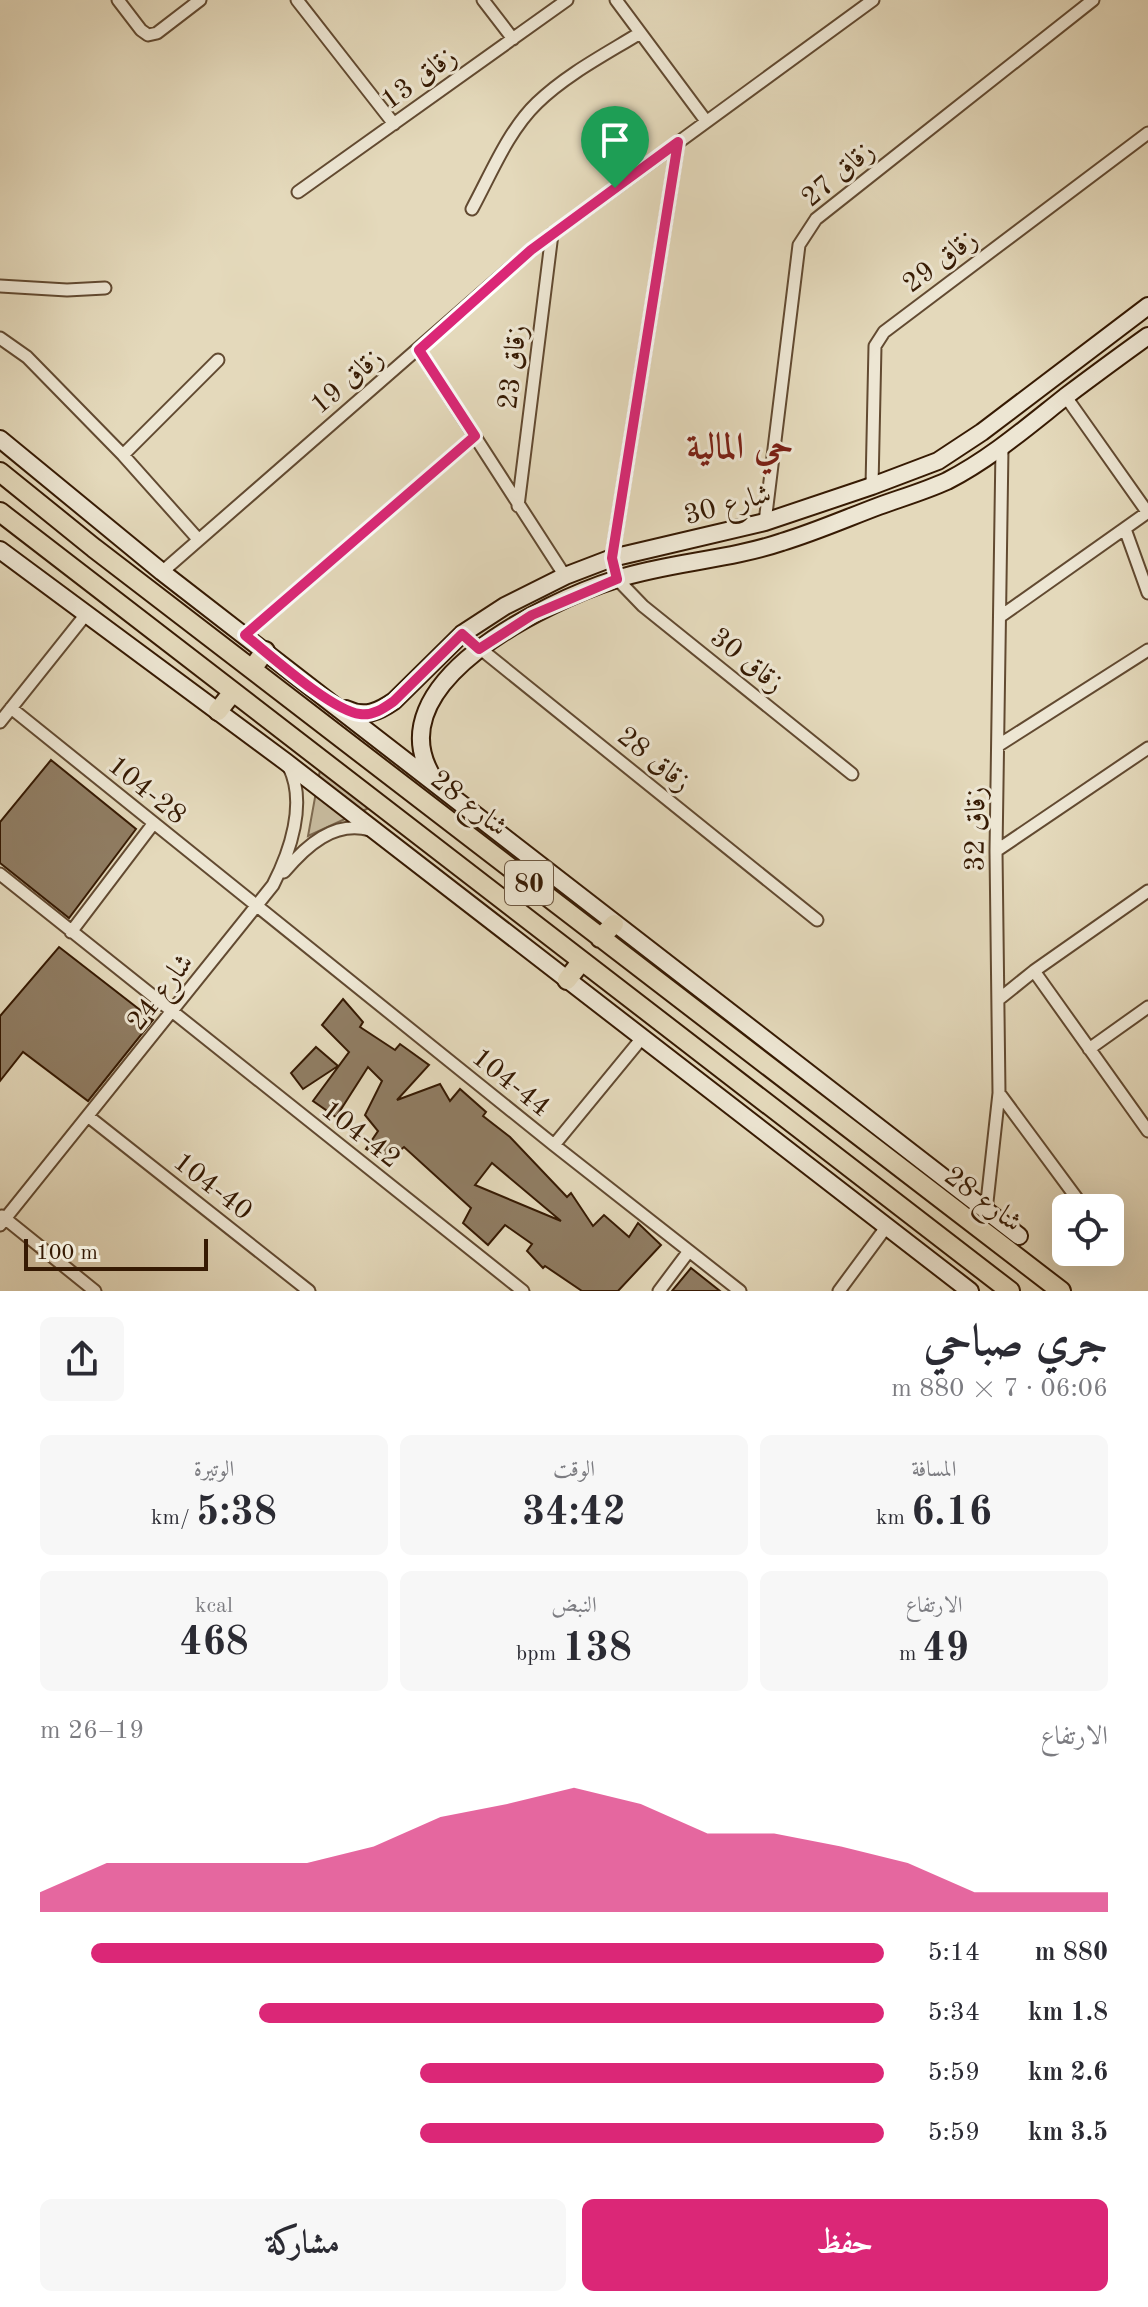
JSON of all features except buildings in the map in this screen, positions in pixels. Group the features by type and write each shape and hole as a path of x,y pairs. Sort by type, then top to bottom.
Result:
{"highway":[{"name":"شارع 28","path":"0,472 94,548 1061,1291"},
{"name":"شارع 28","path":"0,512 1010,1291"},
{"path":"77,573 94,548"},
{"path":"252,669 265,651"},
{"path":"218,711 232,693"},
{"path":"600,938 614,924"},
{"path":"567,980 581,962"},
{"path":"997,1243 1015,1233"}],"main road":[{"name":"شارع 30","path":"317,691 351,712 372,714 394,701 462,634 505,606 565,576 612,558 765,522 938,461 982,432 1148,306"},
{"name":"شارع 30","path":"440,786 422,755 420,741 425,714 443,682 479,649 532,615 617,579 780,543 946,481 1002,448 1148,336"},
{"path":"0,439 162,572 1015,1233"},
{"path":"0,550 286,762 970,1291"}],"street":[{"path":"118,0 148,35 157,33 200,0"},
{"path":"297,0 394,124"},
{"path":"483,0 513,39"},
{"name":"زقاق 13","path":"298,192 567,0"},
{"path":"616,0 706,121"},
{"name":"زقاق 19","path":"162,572 531,250 873,0"},
{"name":"زقاق 27","path":"765,522 799,245 816,219 1093,0"},
{"path":"472,209 517,126 537,103 566,80 640,33"},
{"name":"زقاق 29","path":"872,486 875,467 875,346 884,332 1148,133"},
{"path":"617,579 612,558 678,142"},
{"name":"زقاق 23","path":"518,506 552,234"},
{"path":"0,286 67,290 105,288"},
{"path":"0,338 27,357 123,455 198,539"},
{"path":"419,350 565,576"},
{"path":"123,455 218,360"},
{"path":"1001,616 1148,512 1066,397"},
{"path":"245,635 475,436"},
{"name":"زقاق 32","path":"986,1211 999,1093 996,851 1002,448"},
{"path":"1125,529 1148,593"},
{"name":"زقاق 30","path":"617,579 643,606 852,774"},
{"path":"0,722 87,613"},
{"name":"زقاق 28","path":"462,634 817,920"},
{"path":"999,745 1148,650"},
{"name":"104-28","path":"11,708 256,906"},
{"path":"996,851 1148,748"},
{"name":"شارع 24","path":"2,1220 89,1117 273,885 292,838 294,780 286,762"},
{"path":"71,932 153,824"},
{"path":"273,885 308,847 327,834 357,826 372,830"},
{"name":"104-42","path":"0,874 523,1291"},
{"path":"998,1000 1148,891"},
{"name":"104-44","path":"256,906 740,1291"},
{"path":"1034,971 1146,1124"},
{"path":"1089,1049 1148,1007"},
{"path":"554,1145 642,1038"},
{"path":"999,1093 1074,1194"},
{"name":"104-40","path":"89,1117 309,1291"},
{"path":"2,1220 95,1291"},
{"path":"839,1291 887,1226"},
{"path":"659,1291 689,1251"}],"shaded area":[{"path":"320,770 369,808 308,836"}],"district":[{"name":"حي المالية","path":"740,445"}],"route":[{"path":"678,142 612,558 617,579 532,615 479,649 462,634 394,701 372,714 351,712 317,691 245,635 475,436 419,350 531,250 615,188 678,142"}]}
